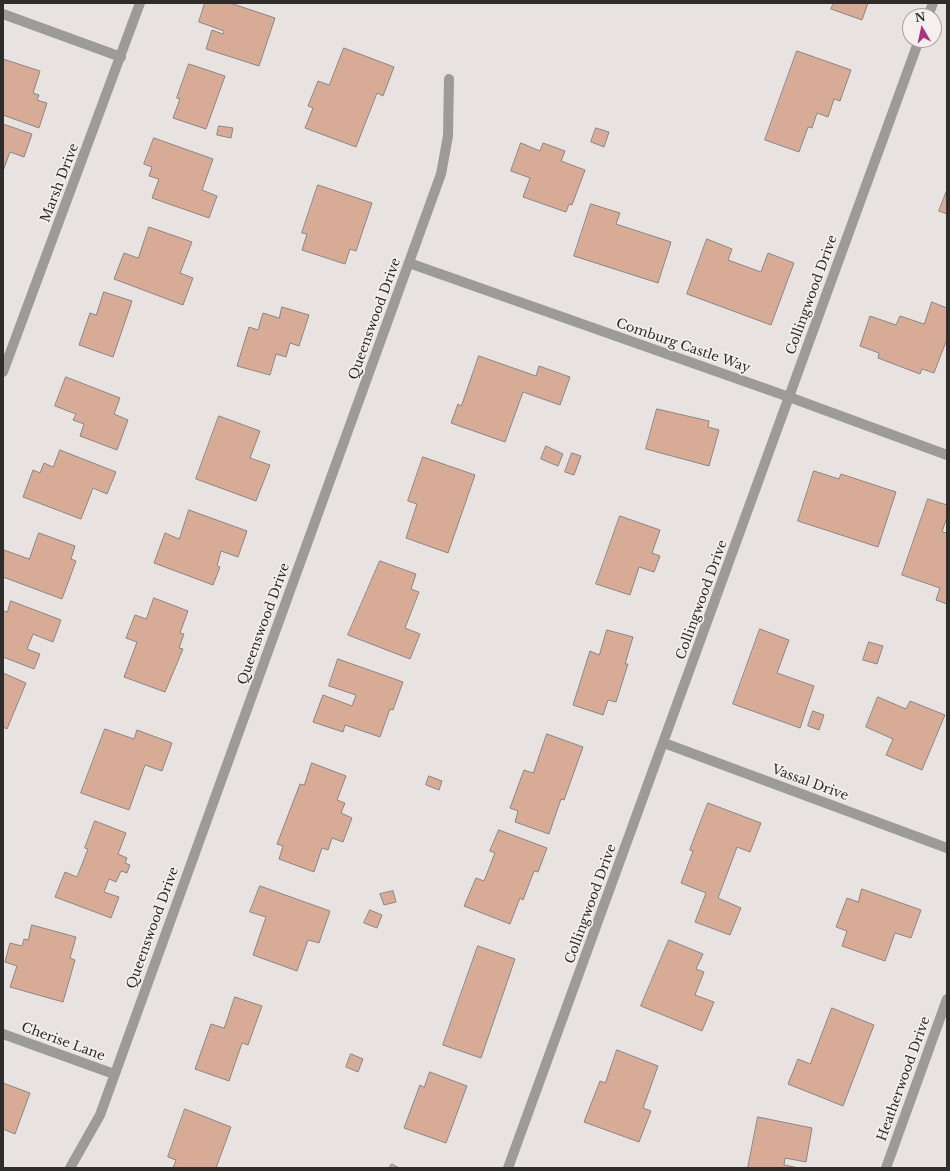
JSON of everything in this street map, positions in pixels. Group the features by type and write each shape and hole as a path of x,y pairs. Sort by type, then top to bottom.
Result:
{"street":[{"name":"Marsh Drive","path":"3,372 140,3"},
{"path":"3,14 121,57"},
{"name":"Collingwood Drive","path":"508,1168 916,48"},
{"name":"Queenswood Drive","path":"70,1168 100,1114 441,174 448,136 449,79"},
{"name":"Comburg Castle Way","path":"409,263 789,397 947,455"},
{"name":"Vassal Drive","path":"664,743 947,848"},
{"name":"Heatherwood Drive","path":"886,1168 947,999"},
{"name":"Cherise Lane","path":"3,1034 114,1074"}],"building":[{"path":"205,3 230,3 275,18 259,66 206,49 212,30 223,34 224,31 199,22"},
{"path":"834,3 868,3 862,20 831,9"},
{"path":"344,48 394,67 383,96 377,93 356,147 305,128 313,108 308,106 318,81 329,85"},
{"path":"797,51 851,70 840,101 834,99 828,117 817,113 812,128 808,127 799,152 765,140"},
{"path":"3,59 40,71 33,93 39,95 37,100 47,103 39,128 3,115"},
{"path":"189,64 225,76 206,129 173,118 180,99 177,98"},
{"path":"3,124 32,134 24,157 10,152 3,171"},
{"path":"219,126 233,128 231,138 217,135"},
{"path":"596,128 609,132 604,147 591,142"},
{"path":"154,138 213,159 202,190 217,196 209,218 152,198 159,179 149,176 152,167 144,164"},
{"path":"521,143 540,151 543,143 565,151 561,161 585,170 572,205 569,204 566,212 523,197 530,178 511,171"},
{"path":"318,185 372,203 356,251 350,249 345,264 302,250 307,234 302,233"},
{"path":"947,190 947,214 939,211"},
{"path":"591,204 620,213 616,224 671,242 658,283 574,256"},
{"path":"149,227 192,242 180,273 193,278 183,305 114,279 124,253 138,258"},
{"path":"707,239 732,249 728,260 761,272 768,253 794,263 771,325 687,294"},
{"path":"104,292 132,301 113,357 79,345 90,313 96,315"},
{"path":"932,302 947,308 947,339 934,373 922,369 920,374 878,358 879,353 860,346 870,316 896,325 900,316 924,324"},
{"path":"282,307 309,315 299,346 290,343 286,357 276,354 270,375 237,366 249,327 258,330 263,313 279,318"},
{"path":"479,356 536,376 539,366 570,377 560,405 523,392 505,442 451,423 458,404 461,406"},
{"path":"66,377 120,398 114,414 128,420 117,450 80,436 84,424 73,420 76,414 55,406"},
{"path":"657,409 709,421 708,427 719,430 709,466 646,449"},
{"path":"219,416 260,431 250,458 270,465 256,501 196,479"},
{"path":"546,446 563,454 558,466 541,459"},
{"path":"60,450 116,472 107,494 93,488 81,519 23,497 33,470 40,473 44,463 53,467"},
{"path":"572,453 581,456 574,475 565,472"},
{"path":"423,457 475,475 448,553 406,538 417,504 408,501"},
{"path":"814,471 839,479 841,474 896,492 878,547 798,521"},
{"path":"928,499 947,505 947,517 942,532 947,533 947,604 936,600 940,588 902,575"},
{"path":"189,510 247,531 238,557 221,551 217,566 220,567 213,585 154,563 165,533 179,539"},
{"path":"620,516 660,530 652,553 660,556 654,572 639,567 630,595 596,584"},
{"path":"39,533 75,546 71,559 76,561 62,599 3,577 4,550 29,559"},
{"path":"380,561 416,574 411,589 419,592 405,628 420,634 410,659 348,635"},
{"path":"154,598 188,611 180,633 184,634 179,648 183,649 165,692 124,677 137,642 126,638 135,615 146,619"},
{"path":"11,601 61,620 53,642 33,634 27,649 40,654 34,669 3,657 3,611 7,612"},
{"path":"760,629 789,640 777,673 814,686 800,728 733,704"},
{"path":"607,630 633,637 625,664 628,664 616,702 608,700 603,715 573,705 590,651 599,655"},
{"path":"869,642 883,646 877,664 863,660"},
{"path":"338,659 403,682 393,710 390,709 380,737 345,725 343,732 313,722 323,695 352,706 356,695 329,686"},
{"path":"3,673 26,683 7,729 3,727"},
{"path":"878,697 906,709 910,701 945,715 922,770 886,755 893,739 866,727"},
{"path":"813,711 824,715 819,730 808,726"},
{"path":"105,729 134,739 137,730 172,743 162,771 145,765 129,810 81,793"},
{"path":"547,734 583,747 564,800 561,799 549,834 515,822 518,811 510,808 524,770 533,773"},
{"path":"312,763 346,776 337,800 345,803 341,813 352,818 343,842 332,838 328,850 322,848 314,872 279,859 283,846 277,844 300,784 304,785"},
{"path":"429,776 442,781 439,790 426,785"},
{"path":"708,803 761,823 750,852 737,847 718,898 741,908 730,935 695,922 706,893 681,883 693,851 690,850"},
{"path":"95,821 126,833 118,854 127,858 125,863 130,865 127,873 121,871 116,882 109,879 104,892 119,897 111,918 55,897 65,872 77,877 88,849 85,848"},
{"path":"499,830 547,848 538,872 534,871 523,900 520,898 510,924 464,906 476,878 484,881 495,853 490,851"},
{"path":"260,886 330,911 319,943 308,940 297,971 253,955 266,917 250,912"},
{"path":"862,889 921,910 911,938 895,933 885,961 842,946 847,931 836,927 847,898 858,902"},
{"path":"393,891 396,902 384,905 380,894"},
{"path":"370,910 382,915 377,928 364,923"},
{"path":"32,925 76,937 70,958 75,960 63,1002 10,987 17,966 5,962 10,943 22,946 24,939 28,940"},
{"path":"669,940 703,954 696,969 704,972 695,995 714,1002 702,1031 641,1006"},
{"path":"478,946 515,959 481,1058 443,1045"},
{"path":"235,997 262,1006 248,1045 242,1043 229,1081 195,1069 211,1024 224,1028"},
{"path":"832,1008 874,1025 843,1106 788,1084 798,1059 810,1064"},
{"path":"617,1050 658,1066 643,1108 651,1111 639,1142 584,1122 600,1081 605,1083"},
{"path":"351,1054 363,1059 358,1072 346,1067"},
{"path":"430,1072 467,1086 446,1143 404,1128 420,1085 424,1087"},
{"path":"3,1083 30,1093 15,1134 3,1129"},
{"path":"185,1109 231,1127 216,1168 173,1168 176,1160 168,1157"},
{"path":"758,1117 812,1128 806,1162 785,1158 784,1165 799,1168 748,1168"},
{"path":"392,1164 399,1168 389,1168"}]}
